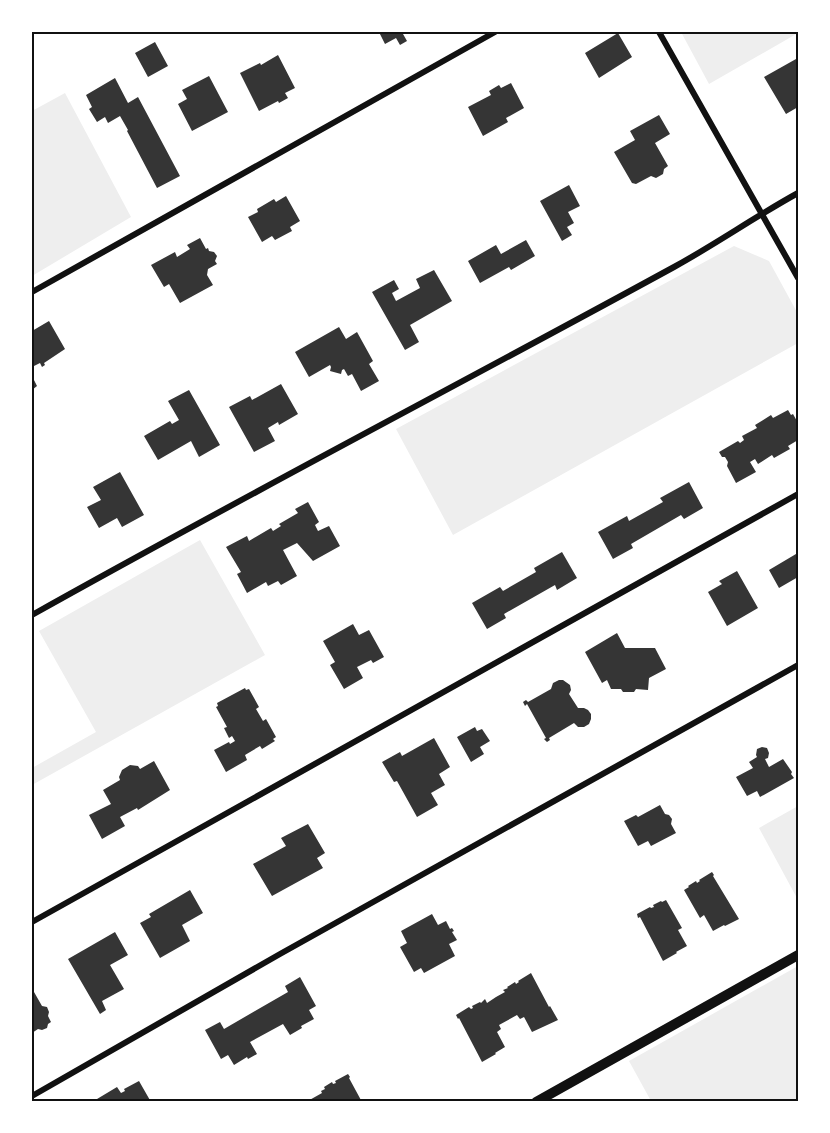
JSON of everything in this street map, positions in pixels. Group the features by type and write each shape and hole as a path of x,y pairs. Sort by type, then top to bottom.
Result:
{"street":[{"path":"32,291 495,32"},
{"path":"659,32 798,278"},
{"path":"32,615 188,528 666,271 798,192"},
{"path":"32,922 798,494"},
{"path":"32,1096 291,948 798,665"},
{"path":"536,1101 798,955"}],"shaded area":[{"path":"681,32 798,32 798,33 709,84"},
{"path":"65,93 131,217 32,276 32,111"},
{"path":"734,246 769,261 798,314 798,343 453,535 396,429"},
{"path":"200,540 265,655 32,785 32,768 96,732 39,631"},
{"path":"798,806 798,900 759,828"},
{"path":"798,966 798,1101 651,1101 629,1061"}],"building":[{"path":"379,32 407,32 403,34 407,41 400,45 396,38 385,44"},
{"path":"618,33 632,57 599,78 585,53"},
{"path":"155,42 168,66 148,77 135,53"},
{"path":"278,55 295,88 285,93 288,98 259,111 240,73"},
{"path":"796,59 798,107 786,114 764,77"},
{"path":"209,76 228,112 192,131 178,104 187,99 182,90"},
{"path":"115,78 128,103 138,97 180,176 157,188 120,116 108,123 105,117 97,122 89,109 92,107 86,95"},
{"path":"511,83 524,108 506,118 508,122 483,136 468,107 491,95 489,91 499,85 501,88"},
{"path":"659,115 670,134 655,143 668,166 664,169 663,174 656,178 651,176 636,184 632,183 614,152 635,140 630,131"},
{"path":"569,185 580,206 568,212 574,223 567,227 572,235 562,241 540,201"},
{"path":"286,196 300,221 290,227 292,231 275,240 272,236 262,242 248,217 274,199 276,202"},
{"path":"200,238 206,249 208,248 217,256 215,261 217,264 208,269 207,275 213,285 180,303 169,284 164,287 151,265 175,252 177,257 190,249 187,245"},
{"path":"526,240 535,256 511,270 509,267 480,283 468,261 496,245 501,254"},
{"path":"434,270 452,301 410,325 419,342 405,350 372,292 394,280 399,289 392,293 396,301 420,288 416,279"},
{"path":"49,321 65,349 44,363 42,367 40,363 32,367 32,331"},
{"path":"339,327 346,339 357,332 373,361 369,364 379,381 361,391 352,374 348,376 344,369 341,374 330,371 330,365 309,377 295,352"},
{"path":"32,376 37,386 32,390"},
{"path":"281,384 298,414 279,425 278,422 268,428 275,441 254,452 229,407 250,396 252,400"},
{"path":"189,390 220,445 199,457 191,441 158,460 144,436 170,421 172,424 179,420 168,401"},
{"path":"788,410 798,423 798,440 788,446 790,449 774,458 772,455 758,464 755,459 750,462 756,472 736,483 727,466 728,462 719,452 738,441 740,443 744,440 742,436 757,428 755,425 771,415 773,418"},
{"path":"120,472 144,515 122,527 117,518 99,528 87,507 101,500 93,487"},
{"path":"689,482 703,508 684,519 681,515 631,544 633,548 613,559 598,532 627,516 629,521 663,502 660,498"},
{"path":"308,502 319,522 315,525 318,531 329,526 340,546 313,561 297,543 283,550 297,576 281,585 278,581 268,586 266,582 247,593 237,574 241,572 226,547 247,536 249,541 271,528 273,531 281,526 279,524 298,513 295,509"},
{"path":"562,552 577,578 557,590 555,585 504,614 506,618 487,629 472,603 500,587 503,591 536,572 534,568"},
{"path":"796,554 798,577 779,588 769,570"},
{"path":"737,571 758,608 727,626 708,592 722,584 719,581"},
{"path":"353,624 359,635 369,630 384,657 373,663 371,660 357,667 363,678 344,689 330,665 335,662 323,641"},
{"path":"617,633 625,648 655,648 666,669 649,678 648,690 636,689 634,692 623,692 621,689 611,689 607,680 602,683 585,652"},
{"path":"559,680 570,685 569,694 578,708 588,710 591,719 584,727 578,727 574,723 549,738 547,742 527,704 525,706 523,702 526,700 528,702 551,689 553,683"},
{"path":"245,688 249,689 259,707 256,709 263,721 266,719 276,737 273,739 275,741 262,749 260,746 245,755 247,760 226,772 214,750 235,741 232,736 229,738 224,728 227,727 216,707 217,703"},
{"path":"475,727 477,731 482,729 490,741 480,747 484,754 471,762 457,737"},
{"path":"434,738 450,767 439,774 445,785 431,793 438,805 417,817 397,781 394,782 382,762 400,752 402,756"},
{"path":"767,748 769,753 768,758 765,759 769,767 783,759 794,778 760,797 757,791 747,796 736,777 753,768 749,762 757,757 757,749"},
{"path":"154,761 170,790 138,810 137,808 120,817 125,826 102,839 89,815 111,804 103,790 120,780 122,770 130,765 138,766 140,769"},
{"path":"660,805 665,814 672,819 671,824 676,833 651,846 648,841 638,846 624,821 636,815 638,817"},
{"path":"308,824 325,853 317,858 323,868 272,896 253,864 286,846 281,838"},
{"path":"712,872 739,919 713,931 704,915 700,918 684,890"},
{"path":"190,890 203,913 182,925 190,941 160,958 140,923 151,917 149,914"},
{"path":"666,900 682,928 678,930 687,946 663,961 637,914"},
{"path":"432,914 438,925 446,921 450,929 454,931 452,932 457,940 449,944 455,956 424,973 421,968 414,972 400,947 407,943 401,931"},
{"path":"115,932 128,955 110,965 124,989 102,1001 106,1010 100,1014 68,959"},
{"path":"531,973 558,1020 532,1032 524,1017 520,1019 517,1015 499,1025 501,1029 497,1032 505,1047 482,1062 456,1015 469,1007 473,1008 472,1006 485,999 487,1003 505,992 503,990 507,987 515,982 516,984"},
{"path":"300,977 316,1006 309,1010 314,1019 290,1035 283,1024 250,1042 257,1054 248,1059 247,1057 234,1065 228,1055 221,1059 205,1030 220,1022 224,1029 288,992 285,986"},
{"path":"34,992 42,1006 47,1007 51,1022 47,1028 38,1029 32,1033 32,994"},
{"path":"348,1074 362,1102 306,1102 322,1093 324,1087 332,1082 336,1083 335,1081"},
{"path":"139,1081 151,1102 92,1102 117,1087 121,1093"}]}
